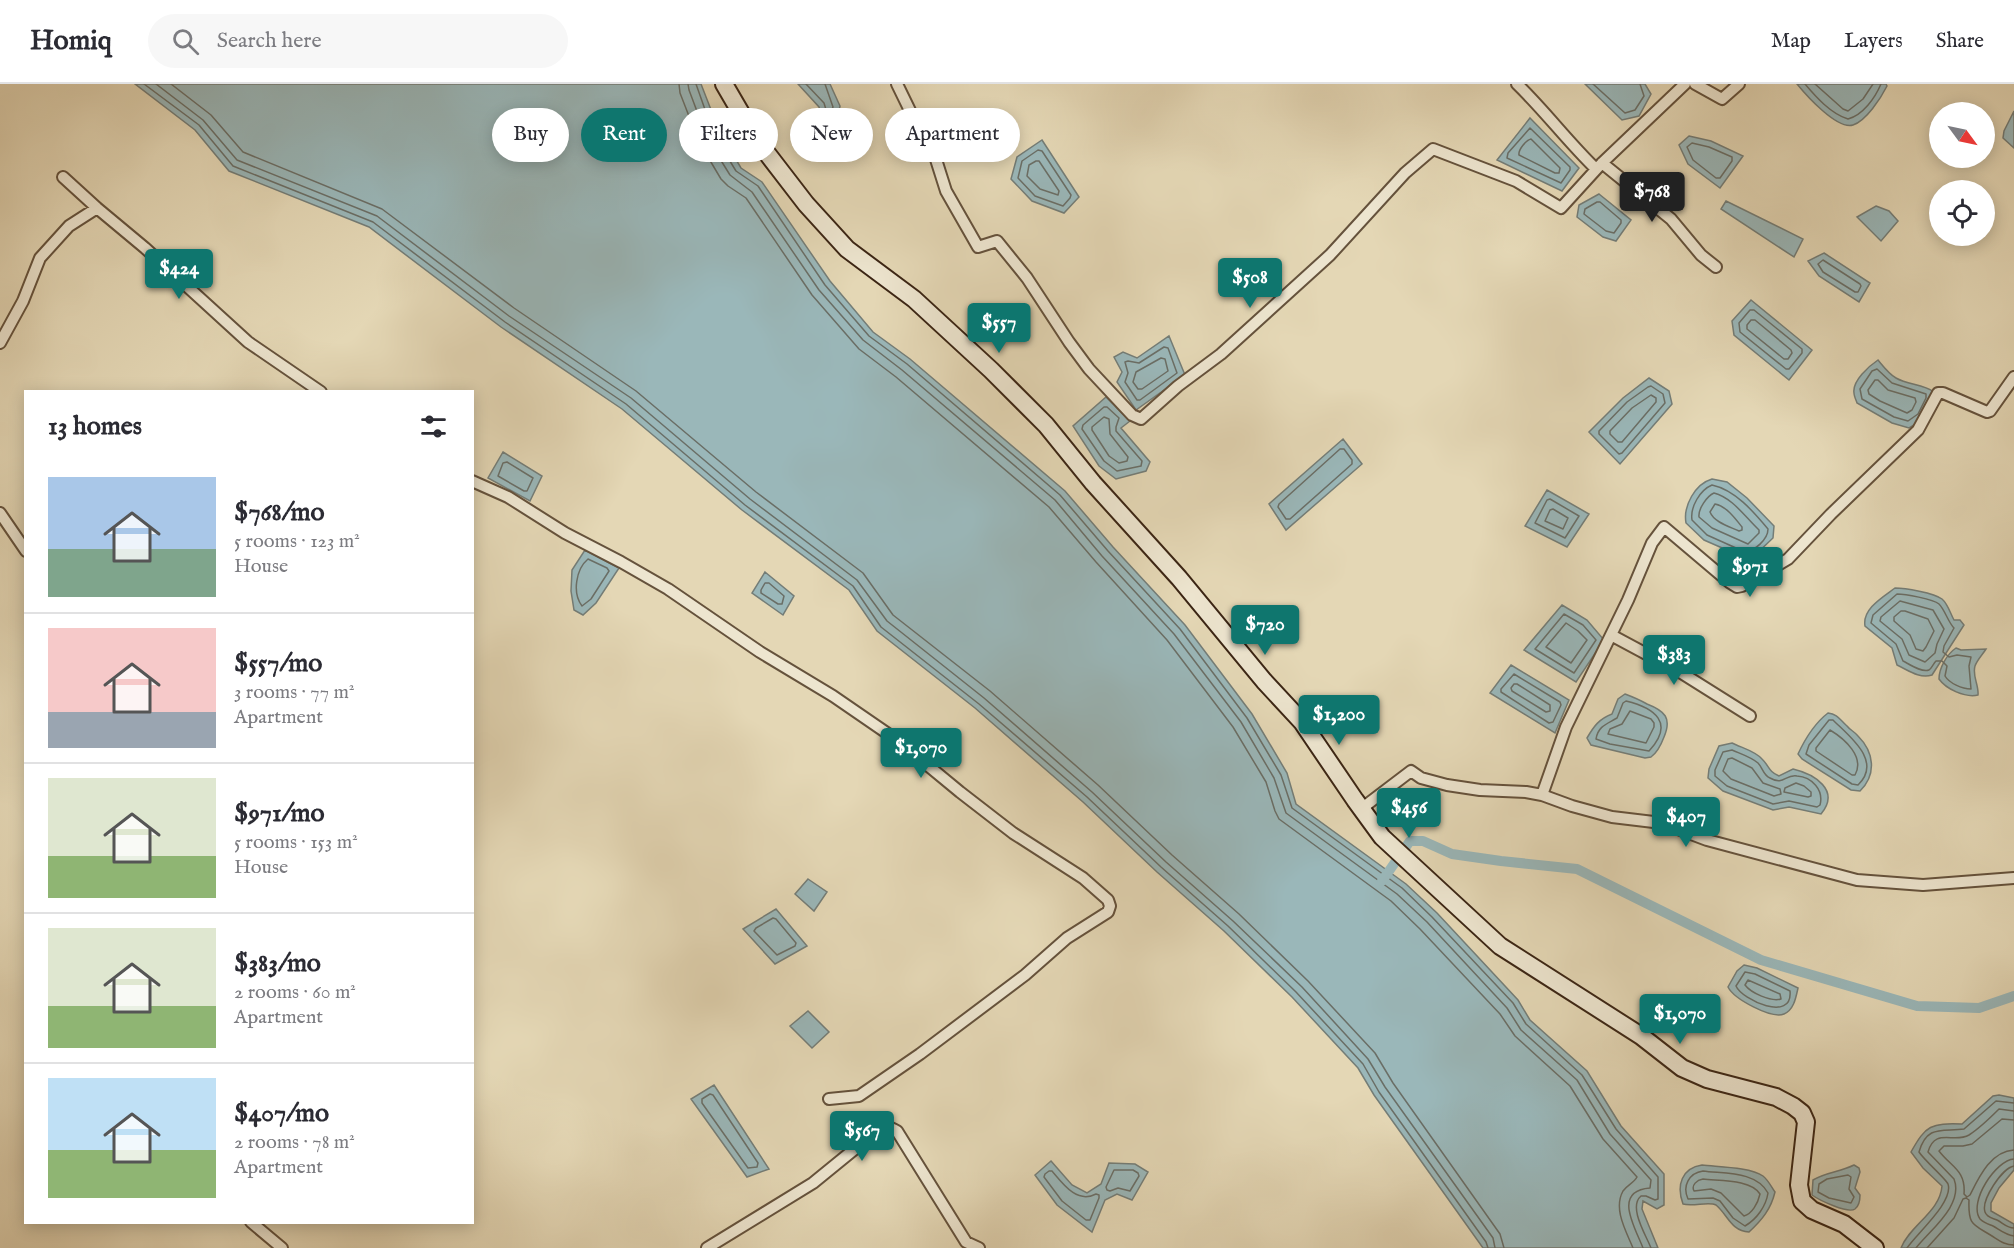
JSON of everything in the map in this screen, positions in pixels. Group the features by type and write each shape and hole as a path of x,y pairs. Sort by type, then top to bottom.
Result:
{"main road":[{"path":"724,84 756,139 806,204 847,249 914,299 992,370 1046,424 1093,483 1179,578 1239,652 1302,722 1382,837 1500,946 1641,1036 1682,1068 1707,1079 1776,1097 1802,1113 1806,1122 1799,1185 1802,1201 1812,1210 1844,1224 1875,1248"}],"street":[{"path":"897,84 916,123 933,150 946,191 978,247 997,241 1027,278 1089,369 1132,416 1141,418 1178,386 1221,354 1330,255 1405,173 1433,149 1516,181 1561,208 1599,166 1685,84"},
{"path":"1517,84 1540,106 1567,140 1671,219 1701,255 1716,267"},
{"path":"1695,84 1722,99 1739,84"},
{"path":"63,177 248,342 318,390"},
{"path":"0,342 23,301 40,258 69,226 97,208"},
{"path":"1542,795 1566,728 1652,543 1664,527 1729,582 1737,587 1742,586 1788,559 1918,430 1938,393 1943,393 1987,412 2014,377"},
{"path":"474,482 508,497 565,533 668,589 760,652 833,696 897,740 1013,833 1083,878 1108,900 1110,906 1108,912 1067,938 1025,975 920,1054 859,1096 829,1099"},
{"path":"0,513 24,548"},
{"path":"1611,635 1680,672 1750,716"},
{"path":"1361,809 1411,771 1421,778 1447,786 1526,792 1612,817 1662,823 1707,840 1857,880 1923,885 2014,878"},
{"path":"707,1248 813,1183 878,1130 885,1127 897,1131 966,1242 979,1248"},
{"path":"254,1224 282,1248"}],"water":[{"path":"135,84 701,84 710,108 679,108 679,162 737,162 741,168 762,182 830,281 873,332 910,359 1065,491 1185,625 1252,714 1287,773 1296,804 1406,884 1437,913 1518,1000 1530,1020 1587,1071 1621,1126 1664,1174 1664,1205 1657,1209 1643,1201 1642,1209 1658,1248 1483,1248 1374,1095 1358,1068 1292,997 1224,931 1083,802 975,708 877,631 849,590 742,510 622,409 501,327 369,227 229,171 195,130"},
{"path":"798,84 830,84 840,108 819,107"},
{"path":"1585,84 1645,84 1651,94 1639,116 1622,120"},
{"path":"1797,84 1886,84 1887,86 1877,103 1863,119 1853,125 1846,125 1822,110"},
{"path":"2014,111 2014,148 2003,138"},
{"path":"1530,118 1579,168 1562,191 1497,160"},
{"path":"1689,136 1711,141 1743,156 1720,188 1688,164 1679,145"},
{"path":"1042,140 1079,197 1064,213 1032,201 1011,179 1016,162 1020,162 1020,155"},
{"path":"1599,194 1631,220 1616,241 1603,237 1577,217 1579,205"},
{"path":"1726,201 1803,239 1794,257 1721,209"},
{"path":"1876,206 1889,211 1898,221 1881,241 1857,217"},
{"path":"1824,253 1870,283 1859,302 1819,276 1808,261"},
{"path":"1751,300 1812,350 1789,380 1734,335 1732,321"},
{"path":"1169,336 1185,375 1136,410 1117,382 1122,372 1114,357 1123,352 1137,358"},
{"path":"1878,360 1896,378 1934,392 1919,422 1909,428 1892,423 1857,403 1854,388 1858,379"},
{"path":"1649,378 1669,391 1672,404 1620,464 1589,432 1623,398"},
{"path":"1106,397 1130,421 1121,428 1150,462 1146,471 1116,479 1099,466 1073,426"},
{"path":"1343,439 1362,464 1286,530 1269,504"},
{"path":"503,452 542,476 530,501 488,478"},
{"path":"1712,479 1727,482 1747,498 1774,526 1773,538 1753,557 1745,558 1704,540 1686,523 1686,510 1692,496 1700,486"},
{"path":"1547,490 1589,514 1567,547 1525,526"},
{"path":"585,550 619,568 596,603 583,615 574,610 571,591 572,570"},
{"path":"765,572 794,596 783,615 752,593"},
{"path":"1895,588 1919,591 1942,599 1954,620 1960,620 1964,625 1932,675 1918,675 1897,665 1892,648 1865,626 1870,609 1879,599"},
{"path":"1562,605 1587,620 1604,640 1576,682 1524,650"},
{"path":"1956,648 1961,650 1986,649 1974,670 1978,695 1956,692 1939,679 1944,662"},
{"path":"1511,665 1569,700 1555,733 1490,693"},
{"path":"1625,694 1658,709 1667,720 1663,740 1651,757 1645,758 1591,745 1587,738 1597,723 1612,714 1618,699"},
{"path":"1828,713 1839,718 1857,735 1870,756 1869,777 1860,791 1851,790 1802,759 1798,754 1811,732"},
{"path":"1732,743 1759,756 1771,771 1779,776 1793,769 1816,779 1822,784 1828,798 1821,814 1789,807 1773,810 1723,791 1708,778 1709,769 1719,746"},
{"path":"808,879 827,892 814,911 795,894"},
{"path":"776,909 807,946 775,964 743,929"},
{"path":"1744,965 1757,968 1798,988 1790,1010 1784,1014 1771,1014 1737,997 1728,987 1737,971"},
{"path":"808,1011 829,1032 812,1048 790,1026"},
{"path":"714,1085 769,1169 747,1177 691,1099"},
{"path":"1993,1096 2014,1098 2014,1170 1999,1188 1991,1203 1991,1211 2014,1224 2014,1248 1901,1248 1911,1232 1931,1211 1942,1186 1923,1168 1911,1152 1916,1143 1926,1131 1936,1125 1962,1124"},
{"path":"1051,1161 1072,1185 1087,1193 1101,1184 1109,1163 1135,1164 1148,1172 1132,1200 1117,1194 1105,1200 1092,1232 1057,1205 1035,1175"},
{"path":"1702,1165 1750,1171 1763,1176 1769,1183 1775,1192 1771,1204 1762,1219 1749,1232 1734,1226 1716,1205 1683,1204 1680,1190 1682,1178 1690,1170"},
{"path":"1854,1165 1859,1168 1860,1172 1855,1188 1860,1198 1855,1209 1846,1210 1812,1195 1813,1180"}],"waterway":[{"path":"1382,881 1410,841 1423,841 1452,854 1577,869 1761,960 1917,1006 1979,1008 2014,996"}]}
